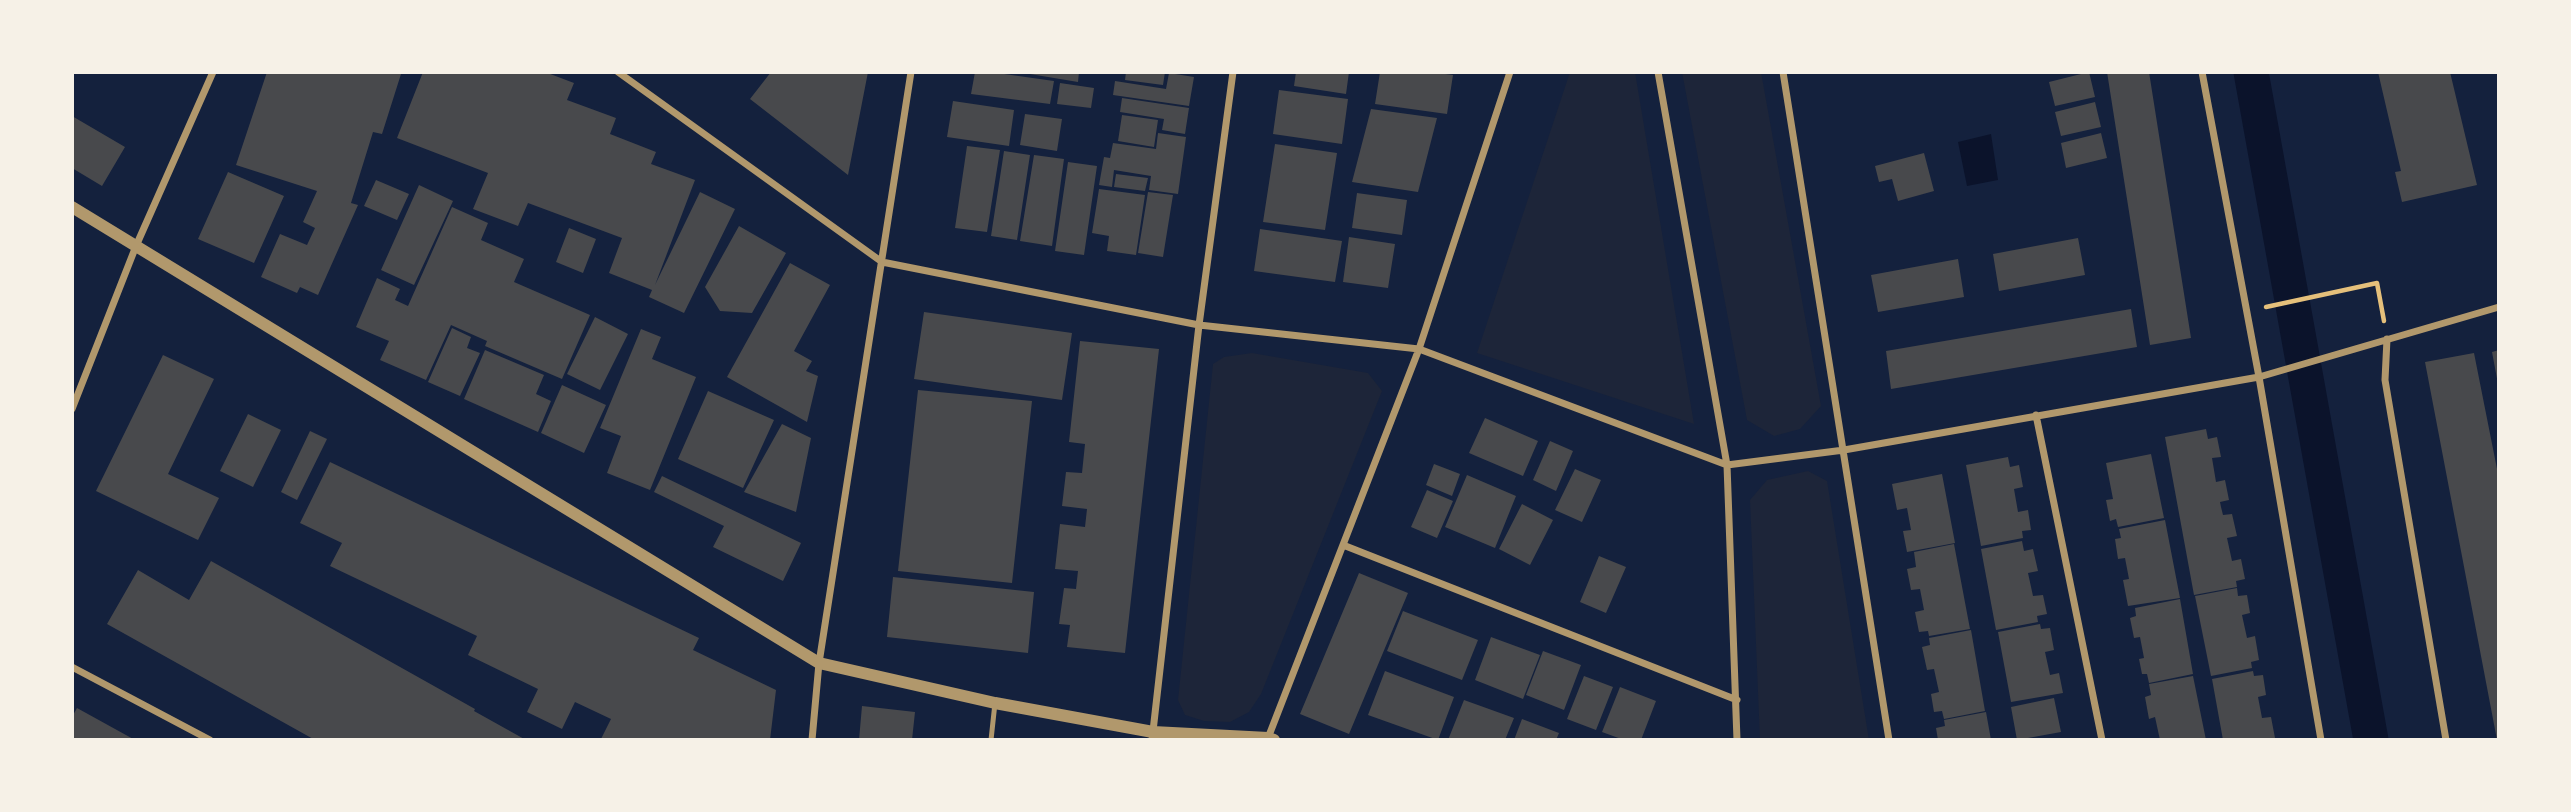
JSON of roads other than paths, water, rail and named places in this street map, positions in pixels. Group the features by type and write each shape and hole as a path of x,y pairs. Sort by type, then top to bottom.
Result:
{"street":[{"path":"72,409 136,246 214,72"},
{"path":"618,72 882,261 1199,325 1419,349 1727,465 1844,450 2259,377 2499,307"},
{"path":"812,740 819,663 911,72"},
{"path":"1153,736 1199,325 1233,72"},
{"path":"72,207 819,663 1153,736 1271,739 1419,349 1510,72"},
{"path":"1658,72 1727,465 1737,740"},
{"path":"1783,72 1889,740"},
{"path":"2202,72 2259,377 2320,740"},
{"path":"2387,339 2385,380 2446,740"},
{"path":"2036,415 2102,740"},
{"path":"1343,545 1737,701"},
{"path":"72,667 210,740"}],"lane":[{"path":"991,740 995,703"}],"waterway":[{"path":"2251,72 2371,740"}]}
